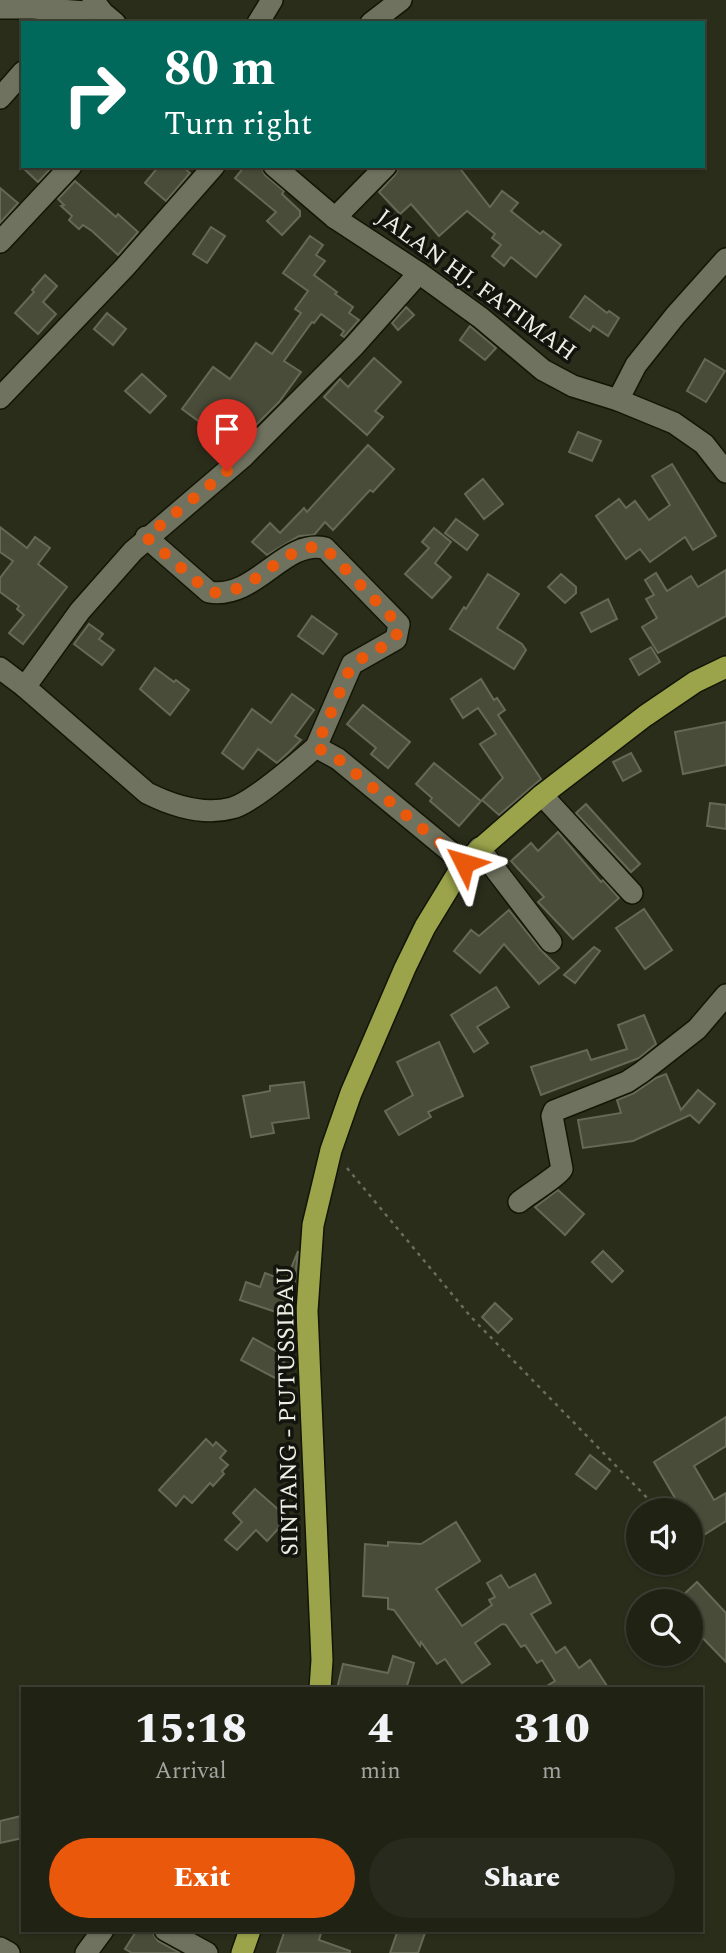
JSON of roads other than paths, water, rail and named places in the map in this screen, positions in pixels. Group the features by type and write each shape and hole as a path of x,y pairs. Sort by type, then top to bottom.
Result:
{"highway":[{"name":"SINTANG - PUTUSSIBAU","path":"320,1687 322,1660 307,1311 313,1225 331,1150 351,1093 425,927 472,855 542,795 645,716 695,682 726,667"},
{"path":"242,1953 249,1932"}],"street":[{"path":"259,21 272,0"},
{"path":"374,21 401,0"},
{"path":"0,9 87,10 111,21"},
{"path":"0,98 21,74"},
{"path":"0,242 69,168"},
{"path":"0,398 125,267 212,168"},
{"name":"JALAN HJ. FATIMAH","path":"276,168 335,218 481,318 543,370 573,386 618,400 674,423 704,444 726,472"},
{"path":"335,218 384,168"},
{"path":"618,400 636,365 726,259"},
{"path":"26,687 80,611 146,537 243,457 355,346 419,273"},
{"path":"0,668 26,687 147,793 169,804 195,810 233,808 247,801 316,747 352,664 396,639 398,624 325,548 314,545 298,551 245,586 221,594 209,592 146,537"},
{"path":"316,747 338,759 472,855 551,942"},
{"path":"542,795 632,893"},
{"path":"519,1202 538,1186 558,1175 562,1169 552,1116 554,1111 626,1082 642,1072 697,1029 726,995"},
{"path":"86,1953 102,1932"},
{"path":"169,1932 207,1953"},
{"path":"0,1948 9,1953"}]}
